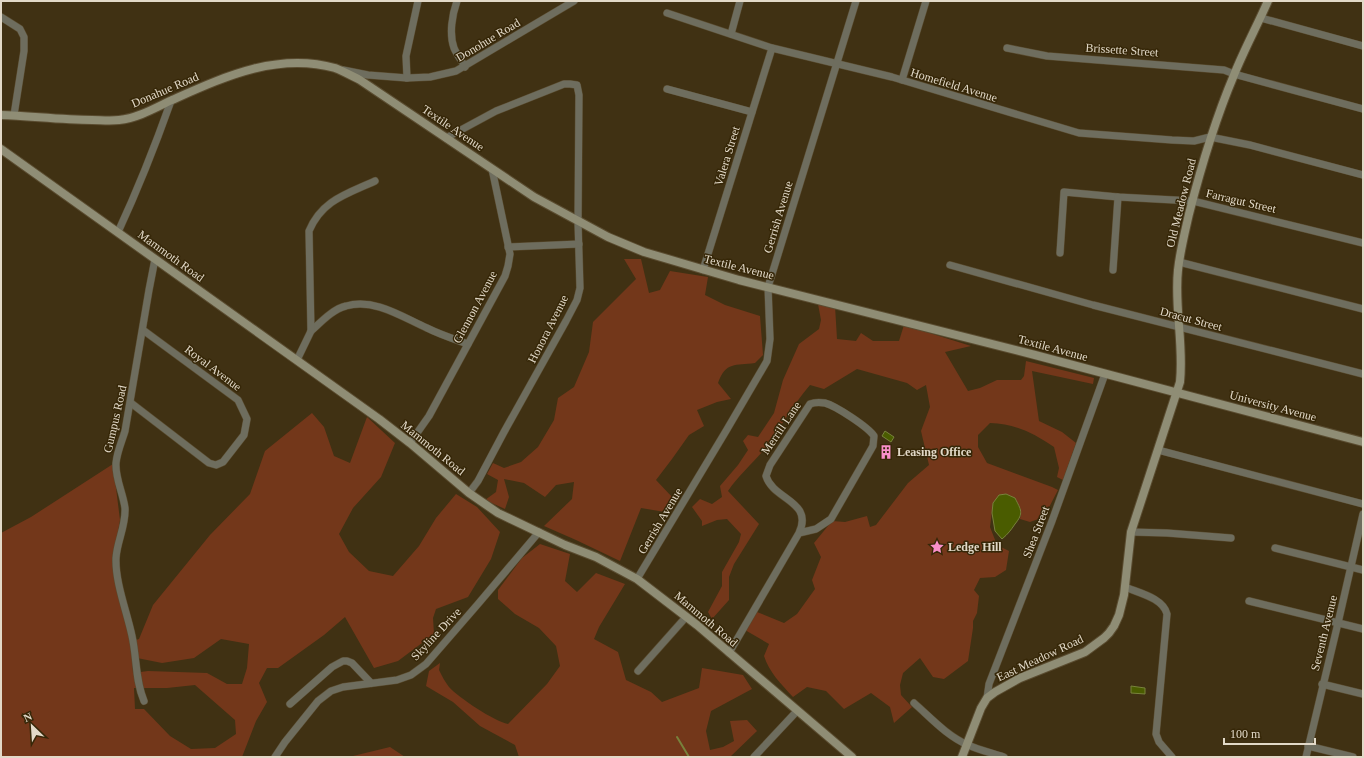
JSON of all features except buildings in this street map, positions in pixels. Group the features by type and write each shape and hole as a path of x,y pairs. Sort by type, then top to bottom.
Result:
{"main road":[{"name":"Old Meadow Road","path":"1168,420 1180,382 1182,366 1176,289 1179,262 1193,201 1210,138 1234,74 1268,1"},
{"name":"Donahue Road","path":"1,115 69,120 119,120 138,116 224,78 266,65 307,64 335,68"},
{"name":"Textile Avenue","path":"335,68 360,80 534,197 578,222 608,237 644,252 703,270 1177,393"},
{"name":"Mammoth Road","path":"1,149 83,209 118,232 297,360 410,443 469,493 498,513 596,558 637,579 686,617 852,757"},
{"name":"University Avenue","path":"1177,393 1363,442"},
{"name":"East Meadow Road","path":"987,698 1020,678 1085,652 1109,633 1119,615 1126,587 1128,549 1131,532 1168,420"},
{"path":"962,757 968,745 981,708 987,698"}],"street":[{"path":"407,78 406,56 418,1"},
{"path":"457,1 452,25 452,39 455,50 466,67"},
{"name":"Donohue Road","path":"335,68 368,75 407,78 442,75 456,72 574,1"},
{"path":"731,34 740,1"},
{"name":"Gerrish Avenue","path":"637,579 767,361 770,339 768,287 856,1"},
{"path":"902,80 926,1"},
{"name":"Homefield Avenue","path":"667,13 772,48 902,80 1079,133 1172,140 1210,138 1250,145 1363,175"},
{"path":"1,17 20,29 24,37 24,51 14,115"},
{"path":"1261,18 1363,46"},
{"name":"Valera Street","path":"703,270 772,48"},
{"name":"Brissette Street","path":"1007,48 1047,56 1224,70 1363,109"},
{"name":"Honora Avenue","path":"446,138 496,111 564,84 576,85 579,95 578,244 580,288 573,308 478,481 469,493"},
{"path":"667,88 752,112"},
{"path":"118,232 156,145 171,101"},
{"name":"Glennon Avenue","path":"410,443 429,416 505,276 508,266 510,254 492,169"},
{"path":"311,331 310,231 312,224 329,203 375,181"},
{"name":"Farragut Street","path":"1060,253 1064,192 1118,197 1193,201 1363,243"},
{"path":"1113,270 1118,197"},
{"path":"508,247 578,244"},
{"name":"Gumpus Road","path":"144,701 136,673 137,661 118,578 116,559 119,542 125,523 125,507 116,464 119,449 126,431 155,259"},
{"path":"1179,262 1363,309"},
{"name":"Dracut Street","path":"950,265 1179,327 1363,374"},
{"path":"297,360 311,331 340,308 359,304 375,305 428,329 468,344"},
{"name":"Royal Avenue","path":"131,403 209,463 216,465 223,462 244,435 247,419 238,400 143,330"},
{"name":"Shea Street","path":"987,698 989,684 1062,495 1105,374"},
{"name":"Merrill Lane","path":"729,653 799,533 803,520 801,513 796,506 774,489 766,476 770,465 810,404 820,402 831,405 868,428 874,436 874,441 871,451 831,519 816,529 799,533"},
{"path":"1158,450 1363,504"},
{"name":"Seventh Avenue","path":"1306,757 1363,514"},
{"name":"Skyline Drive","path":"275,757 318,701 331,691 343,687 397,680 411,675 426,664 539,532"},
{"path":"1131,532 1232,538"},
{"path":"1276,548 1363,570"},
{"path":"1126,587 1157,601 1166,609 1167,614 1156,734 1159,742 1172,757"},
{"path":"1249,601 1363,629"},
{"path":"638,671 686,617"},
{"path":"290,704 332,667 343,661 352,663 372,683"},
{"path":"1322,684 1363,694"},
{"path":"914,703 944,730 968,745 1004,757"},
{"path":"754,757 797,711"},
{"path":"1308,746 1353,757"}],"shaded area":[{"path":"624,259 641,259 649,293 660,290 670,271 708,277 705,295 725,305 760,316 763,355 755,363 732,366 724,371 718,383 731,399 717,402 697,410 704,426 689,435 656,480 673,498 665,512 641,508 620,561 544,526 572,499 574,482 556,485 545,497 524,483 504,479 509,497 505,509 485,500 496,492 498,480 487,474 493,463 504,468 521,462 538,447 554,420 558,398 574,387 589,352 593,322 636,279"},
{"path":"818,304 835,306 837,339 856,341 861,333 873,341 899,341 904,325 971,346 945,352 968,391 980,388 997,380 1021,380 1024,376 1026,361 1094,378 1093,384 1032,371 1039,421 1062,432 1076,443 1063,480 1057,477 1059,468 1054,447 1039,437 1016,427 990,423 978,435 978,447 987,463 1058,490 1044,517 1030,522 1020,519 1021,513 993,503 990,527 997,545 1009,551 1006,570 995,577 980,578 974,590 979,596 977,613 973,621 968,661 944,679 933,677 920,658 903,673 900,685 901,695 912,707 894,723 890,707 871,693 844,709 826,691 807,687 793,697 776,678 766,662 764,656 769,644 745,630 757,612 784,623 797,614 815,589 812,580 821,557 814,543 832,521 845,522 867,516 870,527 876,525 908,483 929,465 921,431 930,407 926,385 917,390 907,383 857,369 824,389 810,385 797,401 763,451 740,475 728,491 759,524 734,564 729,577 729,600 712,619 708,612 722,586 722,572 739,542 741,534 727,519 717,520 702,526 702,521 692,507 700,499 712,504 722,497 720,486 738,465 748,450 743,441 748,435 758,437 774,413 783,380 799,344 819,329 821,320"},
{"path":"312,413 324,427 334,456 350,463 367,417 395,443 381,477 353,508 339,534 349,552 369,571 393,576 419,546 436,518 456,494 477,507 500,532 491,559 468,597 436,609 433,618 434,634 398,661 374,668 345,617 324,635 278,668 267,668 259,683 267,702 256,721 242,757 1,757 1,533 31,517 113,464 120,520 116,543 130,642 139,639 153,605 210,535 250,494 265,451","holes":["221,639 249,644 247,668 242,684 227,684 207,673 148,671 133,673 132,657 162,663 194,658","195,685 235,720 236,734 215,748 191,749 170,736 144,709 135,709 134,688 167,688"]},
{"path":"885,431 894,437 891,442 882,436"},
{"path":"1006,494 1015,498 1021,514 1008,534 1002,539 995,531 992,513 993,503 999,495"},
{"path":"540,544 570,554 565,581 577,592 596,573 625,584 599,627 594,639 618,652 626,680 651,692 662,702 699,688 702,668 743,675 752,689 711,711 706,731 710,750 723,747 734,741 730,721 747,720 757,731 730,757 519,757 515,745 480,726 453,702 426,686 429,671 440,663 439,670 454,692 486,714 508,724 547,684 560,666 556,646 539,628 515,614 498,599 498,590 522,558"},
{"path":"1131,686 1145,688 1145,694 1131,693"},
{"path":"390,747 405,757 353,756"}],"waterway":[{"path":"677,737 689,757"}],"place":[{"name":"Leasing Office","path":"886,452"},
{"name":"Ledge Hill","path":"937,547"}]}
